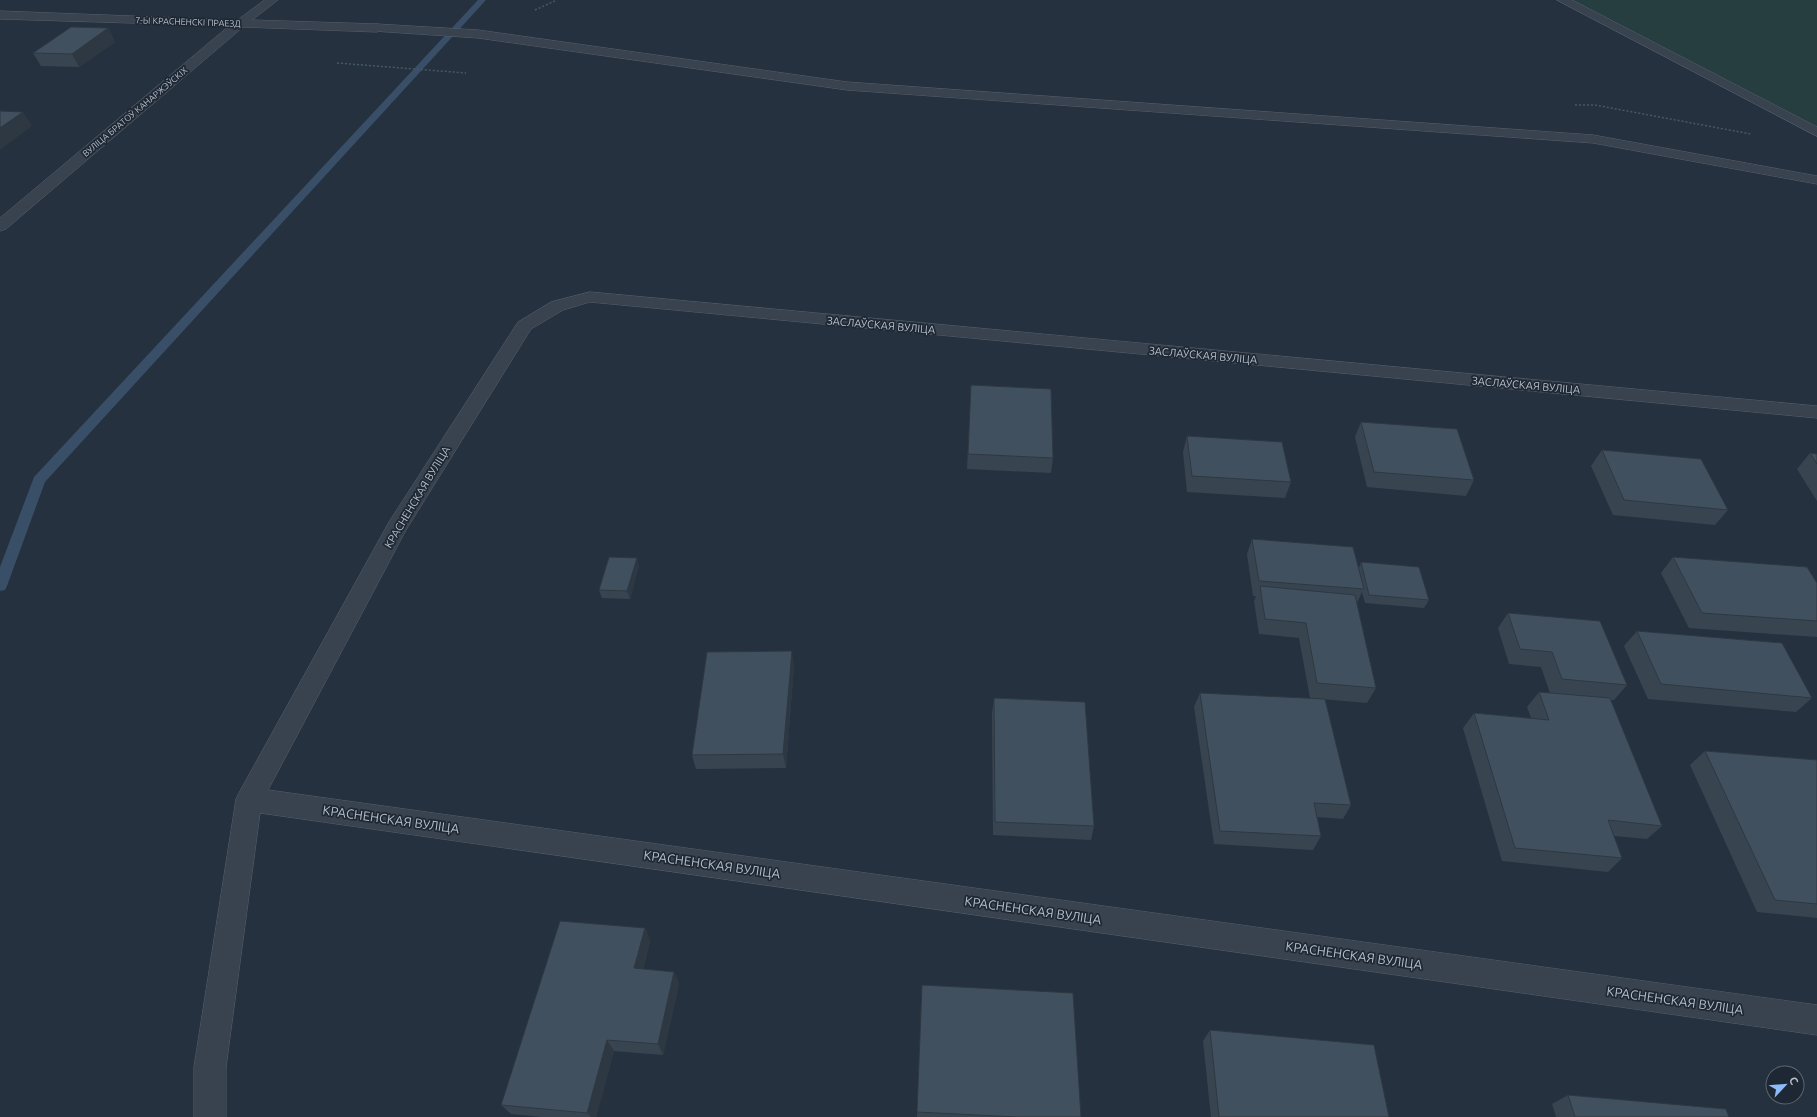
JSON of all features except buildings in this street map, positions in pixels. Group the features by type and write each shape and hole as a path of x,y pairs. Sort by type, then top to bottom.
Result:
{"street":[{"name":"ВУЛІЦА БРАТОЎ КАНАРЖЭЎСКІХ","path":"0,226 24,204 239,24 272,0"},
{"path":"1563,0 1817,132"},
{"name":"7-Ы КРАСНЕНСКІ ПРАЕЗД","path":"0,15 377,28 478,34 847,86 1593,139 1817,180"},
{"path":"6,203 24,204"},
{"name":"ЗАСЛАЎСКАЯ ВУЛІЦА","path":"590,297 1817,412"},
{"name":"КРАСНЕНСКАЯ ВУЛІЦА","path":"210,1117 210,1067 249,799 398,527 524,326 557,306 590,297"},
{"name":"КРАСНЕНСКАЯ ВУЛІЦА","path":"249,799 1817,1020"}],"path":[{"path":"337,64 466,73"}],"green space":[{"path":"1571,0 1817,0 1817,128"}],"waterway":[{"path":"0,586 39,480 482,0"}]}
